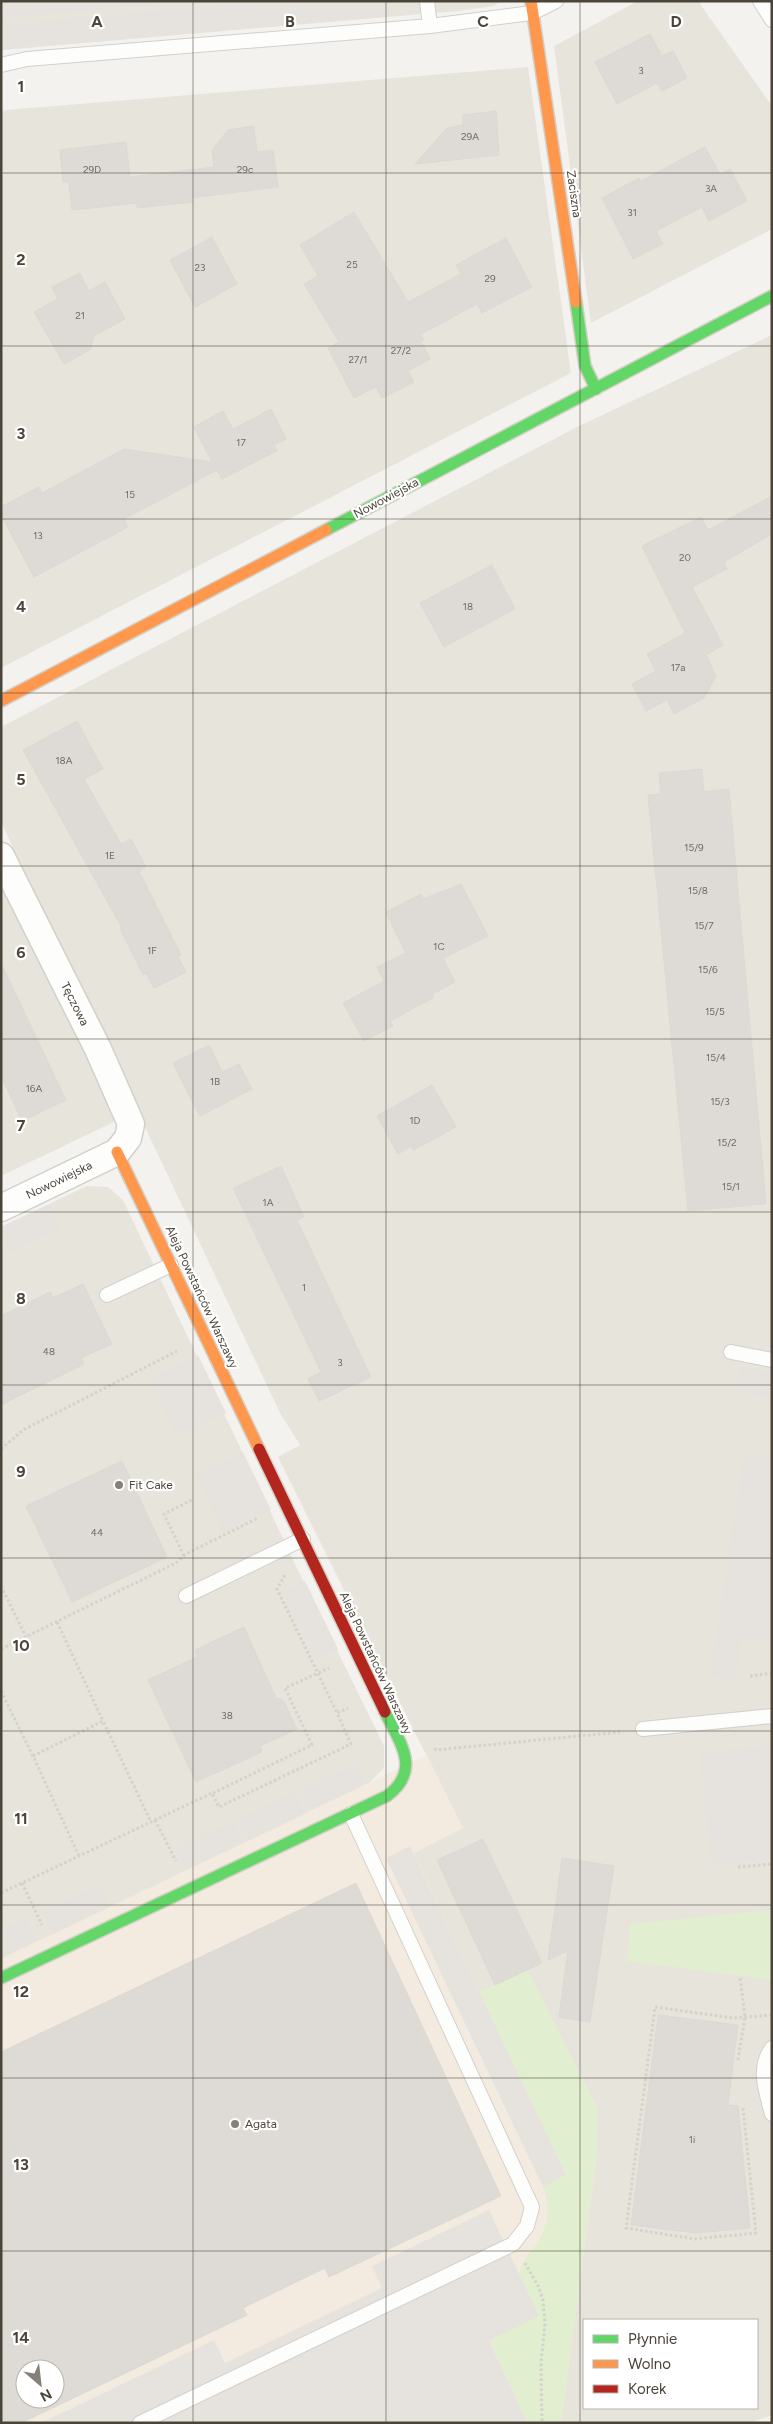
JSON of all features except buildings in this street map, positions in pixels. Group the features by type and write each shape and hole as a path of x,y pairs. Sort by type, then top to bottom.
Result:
{"street":[{"name":"Zaciszna","path":"531,7 585,366 596,389"},
{"name":"Nowowiejska","path":"1,701 772,296"},
{"name":"Tęczowa","path":"1,856 98,1049 131,1124 128,1138 117,1152"},
{"name":"Nowowiejska","path":"1,1208 117,1152"},
{"name":"Aleja Powstańców Warszawy","path":"1,1978 351,1814 402,1785 407,1773 407,1764 400,1744 117,1152"}],"lane":[{"path":"427,1 430,26"},
{"path":"1,65 27,59 430,26 556,1"},
{"path":"760,1 772,20"},
{"path":"107,1294 171,1265"},
{"path":"731,1352 772,1360"},
{"path":"186,1596 303,1540"},
{"path":"643,1729 772,1716"},
{"path":"140,2423 513,2244 527,2226 532,2207 351,1814"},
{"path":"772,2048 763,2063 763,2078 772,2114"}],"path":[{"path":"1,1449 23,1430 205,1337"},
{"path":"184,1556 164,1514 194,1499"},
{"path":"1,1649 176,1563 184,1556 285,1504"},
{"path":"212,1793 219,1807 351,1744 277,1589 285,1577 275,1553"},
{"path":"1,1586 26,1637"},
{"path":"57,1622 150,1822"},
{"path":"1,1893 312,1745 285,1688 317,1673"},
{"path":"750,1676 772,1673"},
{"path":"1,1691 79,1856"},
{"path":"337,1713 375,1695"},
{"path":"33,1756 103,1721"},
{"path":"436,1750 643,1729"},
{"path":"155,1820 165,1839"},
{"path":"738,1866 772,1864"},
{"path":"22,1883 31,1902"},
{"path":"739,2069 738,2059 745,2017 740,1976"},
{"path":"742,2098 756,2233 695,2239 626,2228 654,2007 733,2018 772,2014"},
{"path":"513,2244 538,2286 543,2300 545,2323 541,2364 542,2423"}],"shaded area":[{"path":"1,1 500,1 494,6 458,11 1,50"},
{"path":"1,1 182,1 182,2 1,18"},
{"path":"270,1 388,1 389,16 1,50 1,25"},
{"path":"638,1 698,1 772,106 772,229 591,323 554,46"},
{"path":"528,67 571,373 1,668 1,112 6,110"},
{"path":"772,335 772,2415 749,2423 561,2423 596,2160 597,2108 575,2065 479,1992 413,1853 462,1827 278,1457 300,1445 280,1413 1,822 1,727 577,427"},
{"path":"1,884 118,1120 1,1176"},
{"path":"87,1186 108,1187 123,1200 297,1568 384,1746 384,1768 368,1784 1,1959 1,1227"},
{"path":"50,1204 61,1228 1,1256 1,1227"},
{"path":"198,1355 226,1413 203,1423 175,1366"},
{"path":"173,1367 200,1425 178,1436 150,1378"},
{"path":"740,1367 772,1373 772,1399 735,1392"},
{"path":"772,1440 772,1643 741,1639 735,1681 710,1676 744,1453 769,1457"},
{"path":"243,1452 271,1510 248,1520 221,1463"},
{"path":"218,1464 246,1522 223,1532 196,1475"},
{"path":"305,1581 338,1649 315,1660 283,1592"},
{"path":"772,1745 772,1859 711,1865 700,1752"},
{"path":"427,1755 463,1828 414,1853 479,1992 528,1971 597,2108 596,2160 561,2423 1,2423 1,1959"},
{"path":"356,1763 366,1784 309,1811 299,1790"},
{"path":"294,1791 305,1814 248,1841 238,1819"},
{"path":"233,1821 243,1843 186,1870 176,1848"},
{"path":"410,1846 566,2175 543,2187 386,1858"},
{"path":"100,1884 110,1907 53,1934 43,1911"},
{"path":"27,1918 38,1940 1,1957 1,1931"},
{"path":"489,2210 539,2316 489,2341 526,2420 522,2423 41,2423 214,2340 225,2363 382,2288 372,2266"}],"green space":[{"path":"772,1910 772,1980 627,1961 630,1924"},
{"path":"528,1971 597,2108 596,2160 561,2423 522,2423 526,2420 489,2341 538,2316 519,2275 524,2262 542,2235 546,2222 547,2201 543,2187 566,2175 479,1992"}],"traffic: fast":[{"path":"326,530 772,296"},
{"path":"576,302 585,366 596,389"},
{"path":"1,1978 387,1796 398,1786 404,1776 406,1766 401,1745 385,1712"}],"traffic: slow":[{"path":"531,1 576,302"},
{"path":"1,701 326,530"},
{"path":"117,1152 259,1449"}],"traffic: jam":[{"path":"259,1449 385,1712"}],"place":[{"name":"Fit Cake","path":"119,1485"},
{"name":"Agata","path":"235,2124"}]}
